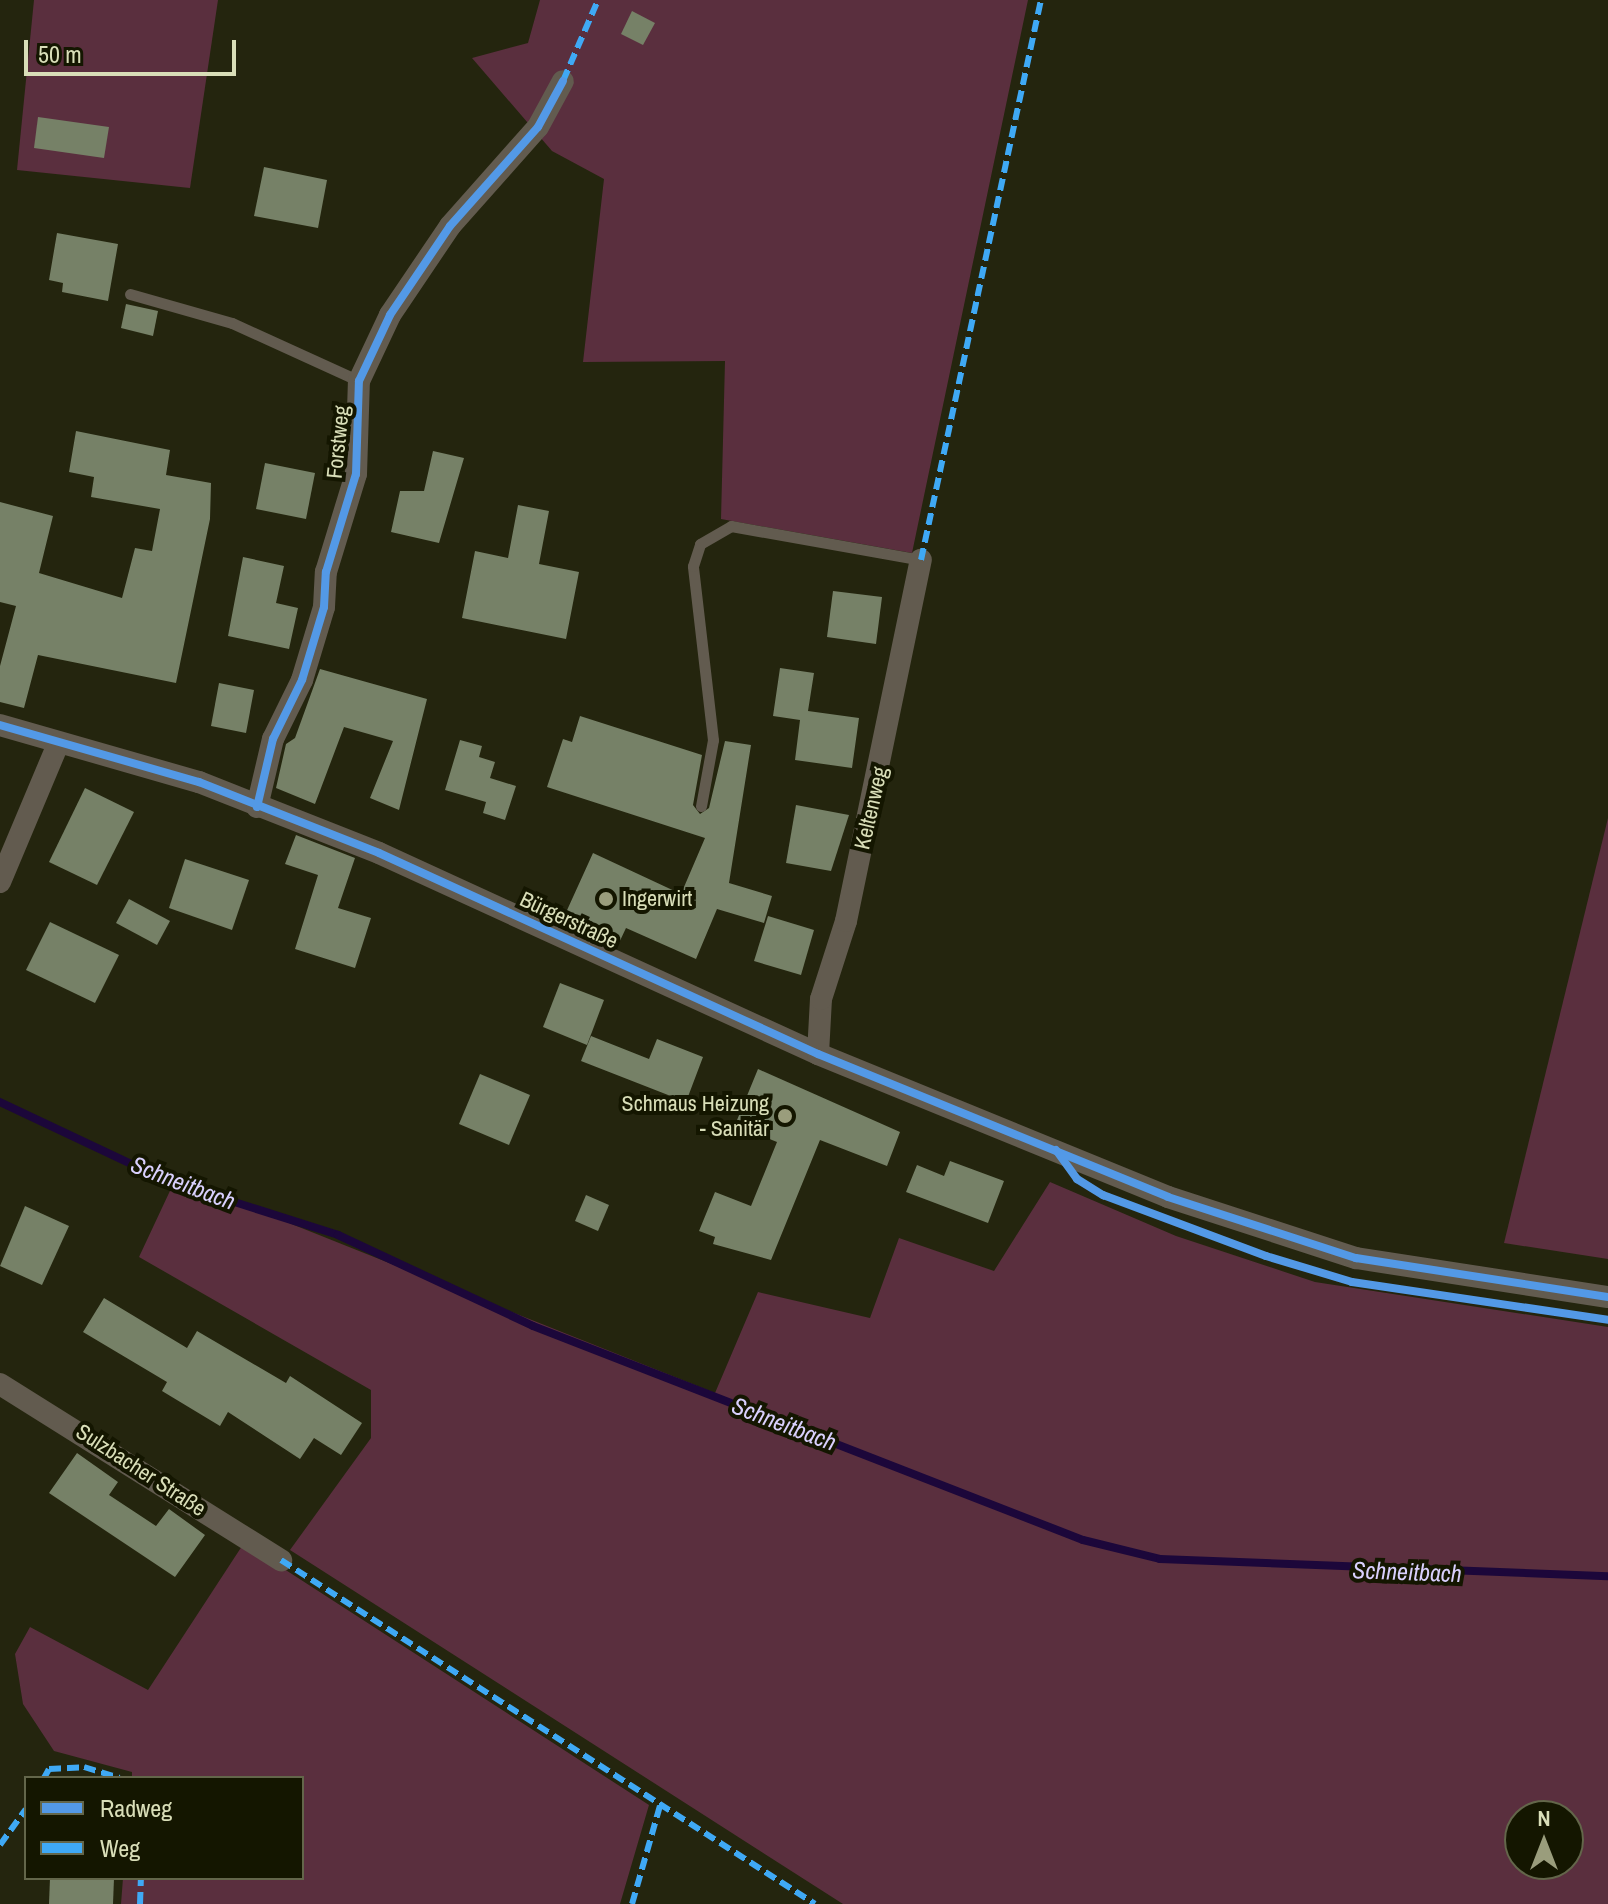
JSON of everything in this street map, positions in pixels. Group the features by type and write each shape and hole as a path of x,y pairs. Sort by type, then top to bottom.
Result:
{"street":[{"name":"Forstweg","path":"257,807 273,739 302,680 324,607 326,572 356,474 359,381 390,315 450,226 538,127 563,81"},
{"name":"Keltenweg","path":"818,1054 821,999 846,921 921,560"},
{"name":"Bürgerstraße","path":"0,725 58,744 150,766 257,807 462,890 818,1054 1168,1197 1356,1258 1608,1297"},
{"path":"0,882 58,744"},
{"name":"Sulzbacher Straße","path":"0,1384 281,1560"}],"lane":[{"name":"Forstweg","path":"130,294 232,323 359,381"},
{"path":"701,806 713,740 693,566 700,544 731,526 921,560"}],"shaded area":[{"path":"34,0 218,0 190,188 17,170"},
{"path":"540,0 1028,0 912,553 721,519 725,361 583,362 604,179 552,151 472,58 528,43"},
{"path":"1608,818 1608,1259 1504,1243"},
{"path":"176,1178 715,1393 758,1292 870,1318 899,1238 994,1271 1050,1182 1176,1236 1315,1282 1608,1327 1608,1904 843,1904 290,1550 371,1438 371,1390 139,1257"},
{"path":"244,1543 649,1805 620,1904 121,1904 123,1880 304,1880 304,1776 132,1776 132,1772 54,1751 23,1704 15,1654 30,1627 148,1690"}],"building":[{"path":"632,11 655,23 643,45 621,34"},
{"path":"38,117 109,127 104,158 34,148"},
{"path":"264,167 327,180 318,228 254,216"},
{"path":"57,233 118,244 108,301 62,292 63,283 49,280"},
{"path":"126,304 158,311 153,336 121,328"},
{"path":"76,431 170,450 166,475 211,483 210,519 176,683 38,655 24,708 0,702 0,666 16,606 0,602 0,502 53,516 39,573 122,598 135,548 152,551 160,509 91,497 94,477 69,472"},
{"path":"433,451 464,458 439,543 391,532 400,491 424,491"},
{"path":"265,463 315,473 306,519 256,509"},
{"path":"518,505 549,511 539,564 579,572 566,639 462,618 475,551 508,558"},
{"path":"243,557 284,566 276,603 298,608 289,649 228,636"},
{"path":"833,591 882,597 876,644 827,637"},
{"path":"780,668 814,673 808,711 859,718 852,768 795,760 800,720 773,716"},
{"path":"320,669 427,699 399,810 370,798 393,741 344,727 315,804 276,788 286,744 295,738"},
{"path":"219,683 254,690 246,733 211,726"},
{"path":"580,716 702,755 693,805 700,814 709,808 725,741 751,745 729,883 772,896 764,923 717,909 696,959 626,928 618,945 563,919 593,853 681,894 705,838 547,787 563,739 572,742"},
{"path":"460,740 482,746 479,757 495,762 490,778 516,786 505,820 483,813 486,802 445,790"},
{"path":"85,788 134,812 97,885 49,862"},
{"path":"796,805 849,815 831,871 786,863"},
{"path":"296,835 355,858 338,908 371,918 355,968 295,949 318,875 285,864"},
{"path":"185,859 249,880 232,930 169,908"},
{"path":"129,899 170,921 157,945 116,923"},
{"path":"768,916 814,930 801,975 754,961"},
{"path":"50,922 119,955 95,1003 26,970"},
{"path":"560,983 604,1000 587,1045 543,1027"},
{"path":"591,1036 649,1059 657,1039 703,1057 686,1102 581,1061"},
{"path":"758,1069 900,1132 887,1166 820,1140 771,1260 713,1244 715,1237 699,1231 715,1192 751,1206 777,1142 735,1125"},
{"path":"480,1074 530,1095 509,1145 459,1124"},
{"path":"950,1161 1004,1181 988,1223 906,1192 917,1165 944,1176"},
{"path":"586,1195 609,1205 598,1231 575,1221"},
{"path":"25,1206 69,1226 42,1285 0,1266"},
{"path":"104,1298 187,1348 197,1331 286,1383 290,1376 362,1423 341,1455 314,1438 300,1459 228,1412 220,1426 162,1391 167,1382 83,1332"},
{"path":"77,1453 118,1482 109,1495 156,1526 169,1509 205,1535 175,1577 49,1493"},
{"path":"50,1880 114,1880 113,1904 49,1904"}],"waterway":[{"name":"Schneitbach","path":"0,1102 165,1180 338,1235 533,1326 1083,1540 1160,1559 1608,1576"}],"marked path":[{"path":"563,81 598,0"},
{"path":"921,560 1041,0"},
{"path":"281,1560 815,1904"},
{"path":"45,1776 49,1769 84,1767 113,1776"},
{"path":"632,1904 660,1806"},
{"path":"0,1845 24,1812"},
{"path":"140,1904 141,1880"}],"cycle path":[{"path":"257,807 273,739 302,680 324,607 326,572 356,474 359,381 390,315 450,226 538,127 563,81"},
{"path":"0,725 199,782 379,853 818,1054 1168,1197 1356,1258 1608,1297"},
{"path":"1056,1150 1077,1179 1103,1195 1266,1256 1352,1282 1608,1320"}],"place":[{"name":"Ingerwirt","path":"606,899"},
{"name":"Schmaus Heizung - Sanitär","path":"785,1116"}]}
